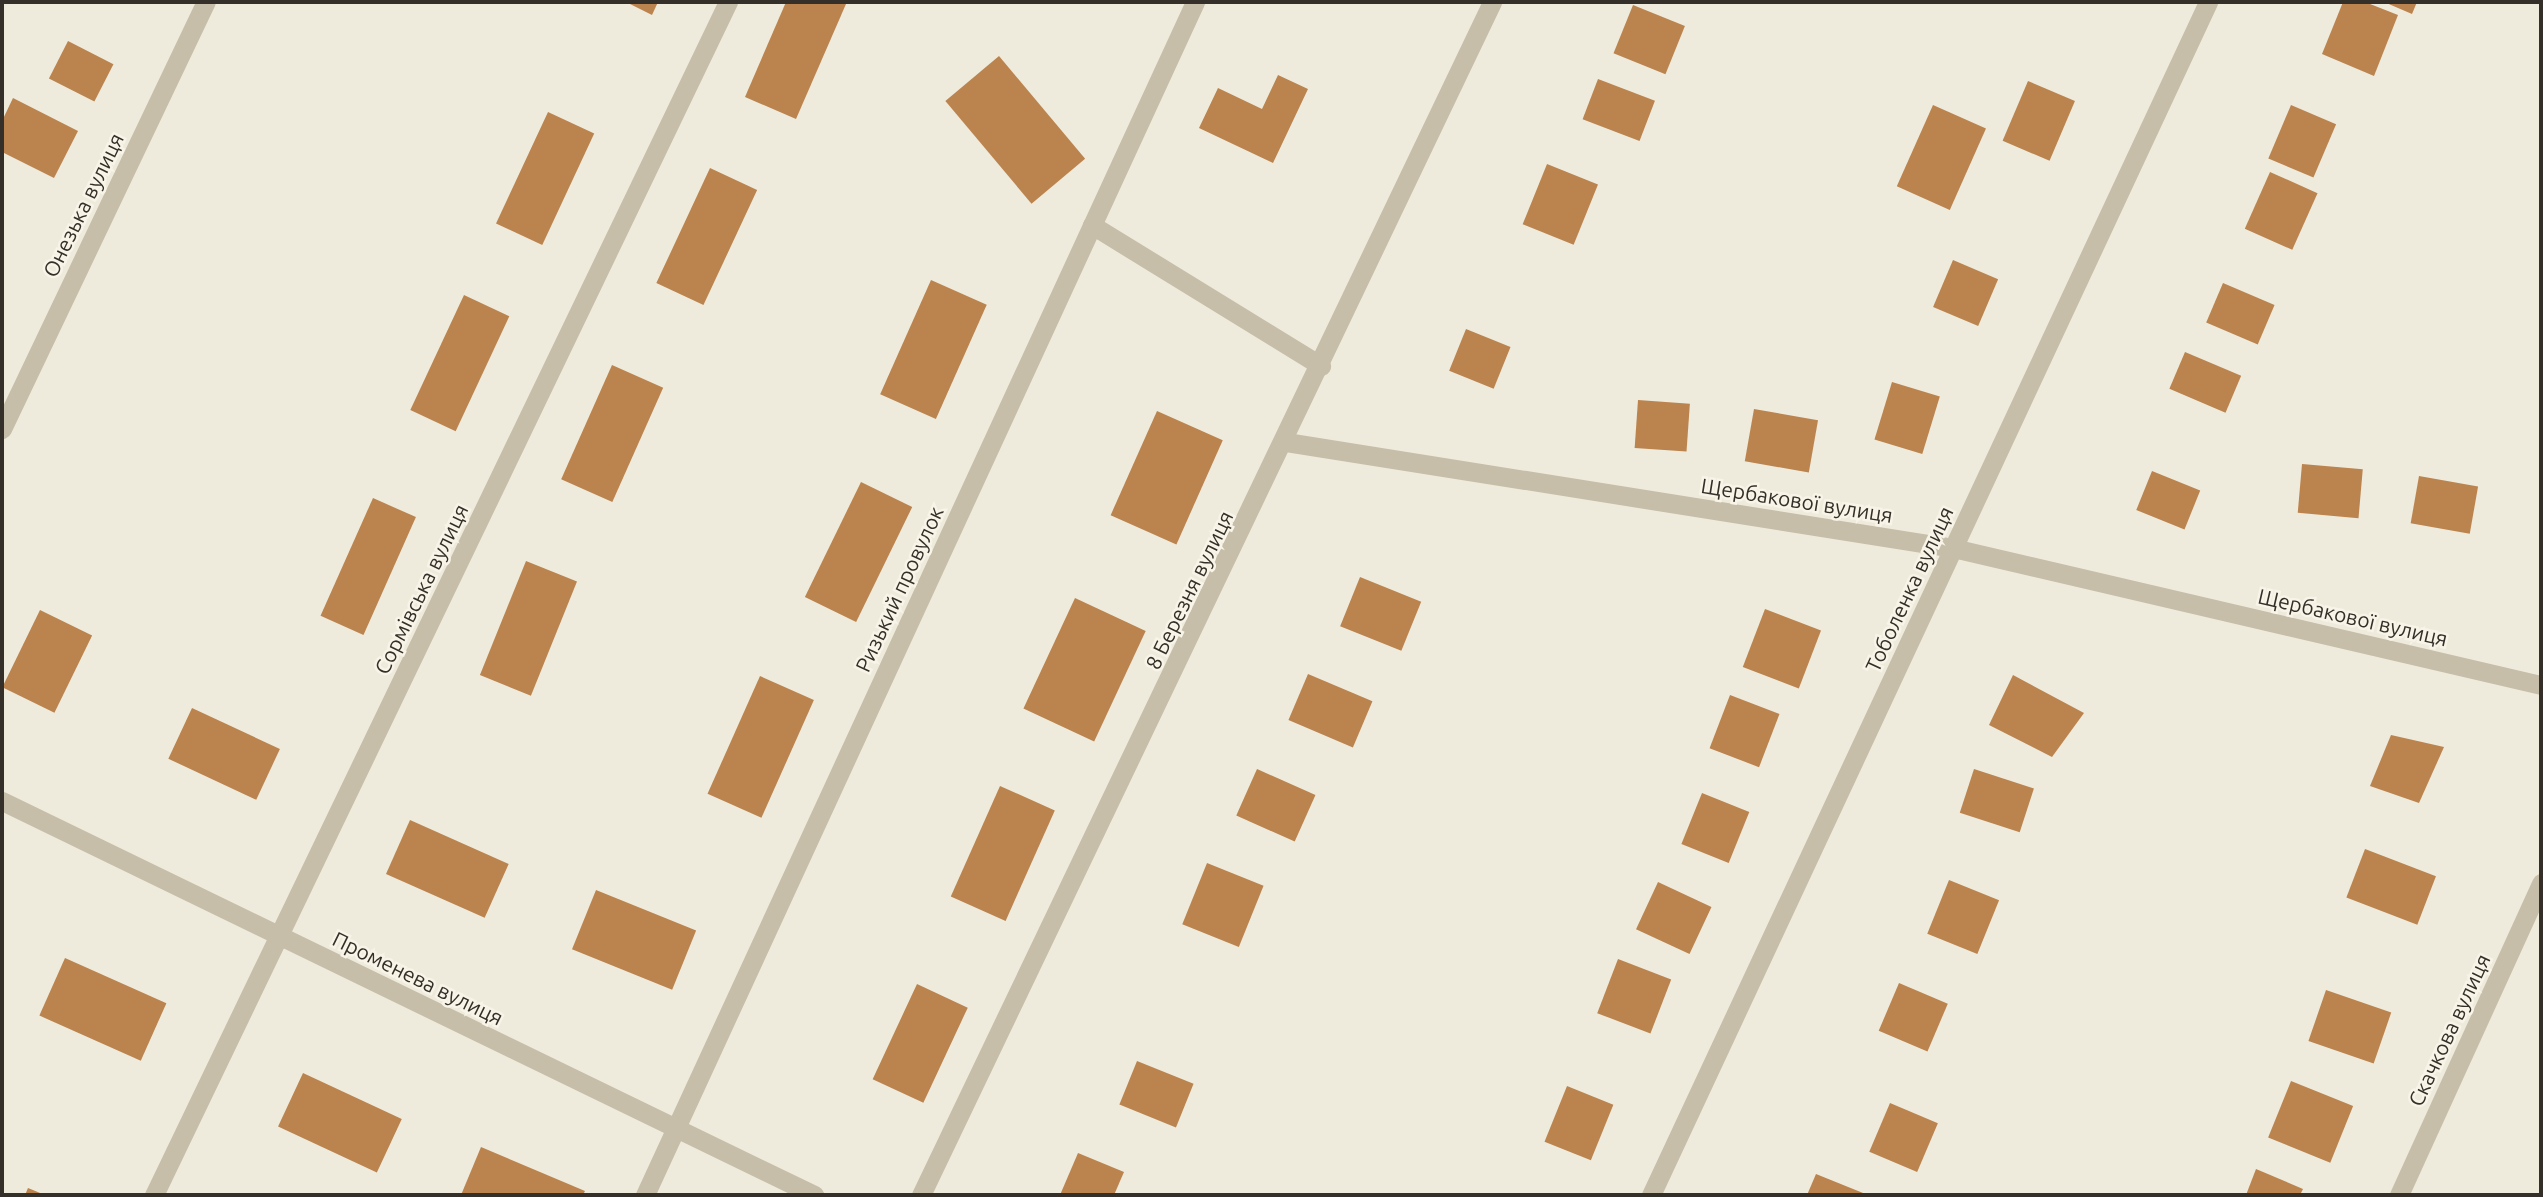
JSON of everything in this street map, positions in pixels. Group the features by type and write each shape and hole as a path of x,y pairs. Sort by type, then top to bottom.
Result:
{"street":[{"name":"Онезька вулиця","path":"2,429 206,2"},
{"name":"Сормівська вулиця","path":"154,1195 728,2"},
{"name":"Ризький провулок","path":"645,1195 1195,2"},
{"name":"8 Березня вулиця","path":"921,1195 1286,442 1492,2"},
{"name":"Тоболенка вулиця","path":"1651,1195 2208,2"},
{"path":"1092,225 1321,366"},
{"name":"Щербакової вулиця","path":"1286,442 1953,548 2541,685"},
{"name":"Променева вулиця","path":"2,802 814,1195"},
{"name":"Скачкова вулиця","path":"2399,1195 2541,883"}],"building":[{"path":"626,2 658,2 652,15"},
{"path":"786,2 846,4 796,119 745,97"},
{"path":"2343,2 2365,2 2398,15 2374,76 2322,54"},
{"path":"2384,2 2417,2 2412,14"},
{"path":"1633,5 1685,26 1665,74 1614,53"},
{"path":"68,41 113,64 94,102 49,78"},
{"path":"999,56 1085,159 1032,204 945,101"},
{"path":"1278,75 1308,89 1273,163 1199,128 1218,88 1262,109"},
{"path":"1598,79 1655,101 1640,141 1583,119"},
{"path":"2028,81 2075,101 2050,161 2003,141"},
{"path":"13,98 78,131 54,178 2,152 2,121"},
{"path":"1933,105 1986,129 1950,210 1897,186"},
{"path":"2291,105 2336,124 2313,178 2268,158"},
{"path":"548,112 594,134 542,245 496,223"},
{"path":"1547,164 1598,185 1574,245 1523,224"},
{"path":"710,168 757,190 703,305 656,283"},
{"path":"2270,172 2318,193 2292,250 2245,229"},
{"path":"1953,260 1998,279 1978,326 1933,307"},
{"path":"931,280 987,305 936,419 880,394"},
{"path":"2223,283 2275,305 2258,344 2206,323"},
{"path":"464,295 509,316 456,431 410,410"},
{"path":"1466,329 1511,347 1494,389 1449,371"},
{"path":"2185,352 2241,376 2226,413 2169,389"},
{"path":"612,365 663,388 612,502 561,479"},
{"path":"1892,382 1940,397 1922,454 1874,439"},
{"path":"1638,400 1690,404 1687,452 1635,448"},
{"path":"1754,409 1818,420 1809,472 1745,461"},
{"path":"1157,411 1223,440 1176,544 1111,515"},
{"path":"2302,464 2363,469 2358,518 2298,513"},
{"path":"2152,471 2200,490 2184,529 2136,510"},
{"path":"2419,476 2478,486 2470,534 2411,523"},
{"path":"861,482 912,507 856,622 805,597"},
{"path":"373,498 416,517 363,635 321,616"},
{"path":"526,561 577,582 531,696 480,675"},
{"path":"1360,577 1421,602 1401,651 1340,626"},
{"path":"1075,598 1146,631 1094,742 1023,709"},
{"path":"1765,609 1821,631 1799,688 1743,667"},
{"path":"40,610 92,635 54,713 2,687"},
{"path":"1308,674 1372,701 1353,747 1288,720"},
{"path":"2013,675 2084,713 2052,757 1989,725"},
{"path":"760,676 814,700 761,818 708,794"},
{"path":"1730,695 1779,714 1759,767 1710,748"},
{"path":"192,708 280,749 256,800 168,759"},
{"path":"2391,735 2444,747 2419,803 2370,786"},
{"path":"1257,769 1315,795 1295,842 1236,816"},
{"path":"1974,769 2034,788 2020,832 1960,813"},
{"path":"1000,786 1055,810 1006,921 951,897"},
{"path":"1702,793 1749,812 1729,863 1681,844"},
{"path":"410,820 509,864 485,918 386,874"},
{"path":"2365,849 2436,876 2417,925 2346,898"},
{"path":"1207,863 1264,886 1239,947 1182,924"},
{"path":"1949,880 1999,900 1977,954 1927,934"},
{"path":"1658,882 1711,907 1689,954 1636,929"},
{"path":"596,890 696,930 672,990 572,949"},
{"path":"65,958 166,1003 141,1061 39,1016"},
{"path":"1618,959 1671,979 1650,1034 1597,1013"},
{"path":"1899,983 1948,1004 1927,1052 1879,1031"},
{"path":"917,984 968,1008 923,1103 873,1079"},
{"path":"2326,990 2391,1012 2374,1064 2308,1041"},
{"path":"1137,1061 1194,1084 1176,1127 1119,1105"},
{"path":"303,1073 402,1119 377,1173 278,1126"},
{"path":"2291,1081 2353,1106 2330,1163 2268,1138"},
{"path":"1567,1086 1613,1105 1591,1160 1545,1142"},
{"path":"1890,1103 1938,1123 1917,1172 1869,1152"},
{"path":"481,1147 585,1191 583,1195 461,1195"},
{"path":"1078,1153 1124,1172 1114,1195 1060,1195"},
{"path":"2256,1169 2303,1189 2300,1195 2246,1195"},
{"path":"1816,1174 1868,1195 1807,1195"},
{"path":"28,1188 45,1195 25,1195"}]}
